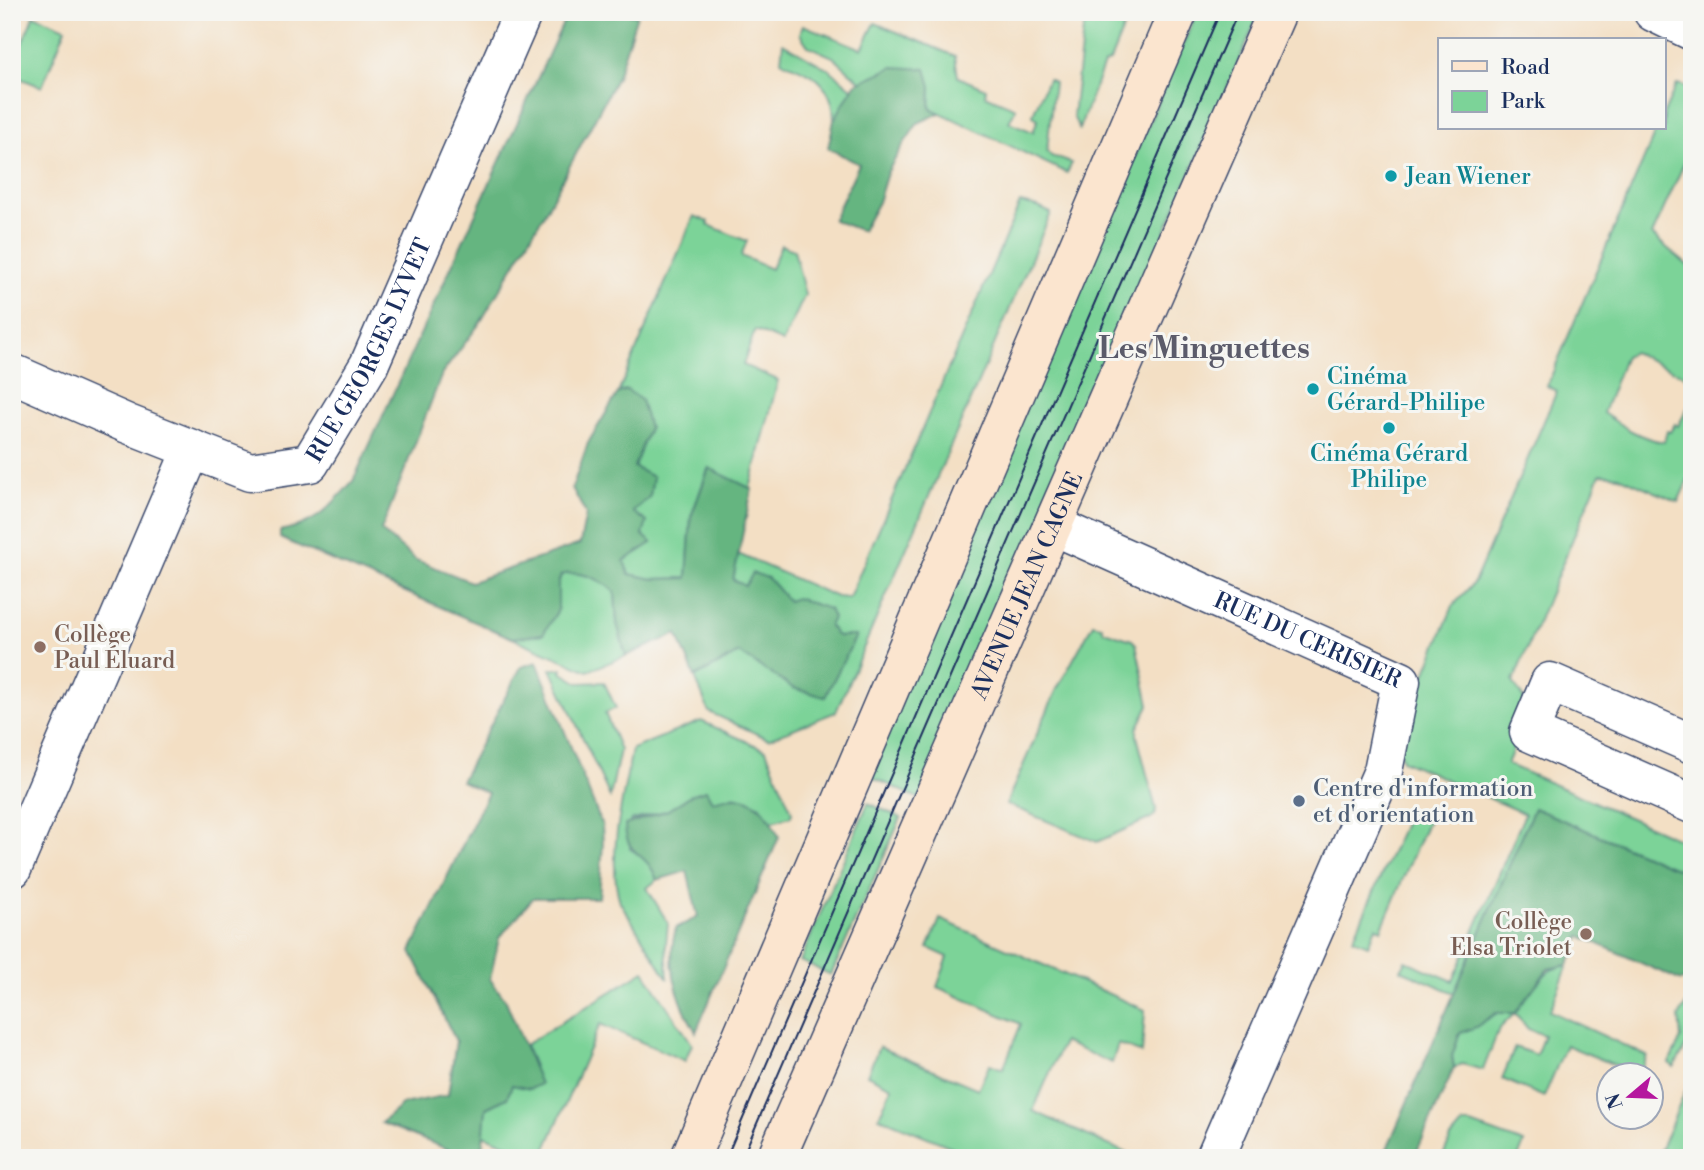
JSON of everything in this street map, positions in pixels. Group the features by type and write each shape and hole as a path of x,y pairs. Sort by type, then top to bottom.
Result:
{"street":[{"name":"RUE GEORGES LYVET","path":"192,449 250,472 310,463 369,365 523,12"},
{"path":"690,1158 1178,12"},
{"name":"AVENUE JEAN CAGNE","path":"776,1158 1277,12"},
{"path":"1653,12 1692,31"},
{"path":"12,373 192,449 12,869"},
{"name":"RUE DU CERISIER","path":"1054,526 1401,681 1383,771 1215,1158"},
{"path":"1692,744 1550,682 1529,732 1692,804"}],"green space":[{"path":"568,12 622,12 637,15 617,77 543,216 480,323 442,374 381,531 416,560 471,582 580,544 586,514 572,488 588,443 618,393 627,390 641,400 649,428 634,467 653,477 650,496 633,512 647,522 643,535 652,543 624,561 629,574 653,579 687,578 691,517 709,468 752,489 733,580 745,586 753,573 768,578 788,601 796,598 829,609 833,618 829,626 837,636 856,636 825,697 793,688 739,653 695,677 677,634 626,656 617,623 615,592 590,577 561,575 558,584 558,610 543,634 512,638 280,538 280,531 304,524 321,513 353,481"},
{"path":"1090,12 1130,12 1110,61 1104,64 1079,129 1073,116 1083,30"},
{"path":"1197,12 1260,12 920,799 867,775"},
{"path":"34,15 66,28 42,87 12,75 12,66"},
{"path":"875,23 955,56 958,77 986,89 985,95 1016,108 1009,122 1033,132 1038,119 1033,114 1048,79 1054,82 1047,151 1051,156 1072,163 1067,173 930,108 931,86 893,67 861,82 833,57 808,46 800,34 803,25 862,49"},
{"path":"783,43 830,70 853,89 834,120 830,96 822,84 810,74 781,60"},
{"path":"893,67 926,69 931,86 930,108 940,113 918,123 903,145 887,173 878,202 862,231 833,220 859,164 828,148 834,120 855,84"},
{"path":"1692,79 1692,146 1652,235 1692,269 1692,379 1633,352 1625,356 1603,413 1640,435 1664,442 1667,431 1670,432 1675,424 1678,426 1692,400 1692,471 1678,502 1619,476 1600,474 1513,682 1530,709 1507,764 1692,845 1692,875 1534,808 1454,993 1401,970 1406,961 1453,981 1525,814 1402,760 1397,742 1453,606 1475,581 1557,391 1547,386 1656,130 1666,130 1666,109 1677,84 1688,87"},
{"path":"1020,203 1051,213 836,712 768,739 709,712 695,677 739,653 825,697 833,678 837,637 829,626 788,602 768,578 745,586 733,580 738,554 837,597 849,598"},
{"path":"694,216 709,222 708,225 747,241 741,256 771,269 781,245 794,250 805,295 783,342 755,330 743,365 778,380 750,488 708,469 691,517 687,578 653,579 629,574 623,561 643,535 632,512 634,467 649,428 627,390 618,393"},
{"path":"573,572 601,580 615,592 617,623 626,656 588,671 512,638 543,633 558,610 558,584 561,575"},
{"path":"1093,624 1136,644 1149,705 1137,729 1137,736 1156,809 1155,815 1149,819 1097,842 1006,804 1057,689"},
{"path":"537,662 602,825 599,898 533,898 499,938 490,979 506,1001 540,1084 530,1089 512,1085 507,1098 486,1108 483,1144 470,1158 381,1123 403,1104 448,1095 456,1041 411,951 488,793 461,781 521,667"},
{"path":"551,669 562,669 561,672 579,683 604,682 616,708 605,713 620,750 610,797"},
{"path":"701,721 766,750 792,812 791,816 772,821 759,805 735,796 712,801 693,794 668,810 630,821 630,849 643,858 653,870 657,880 647,888 668,923 668,979 620,902 615,866 618,826 632,749"},
{"path":"706,790 712,801 735,797 757,805 768,816 779,837 696,1032 679,995 672,955 676,928 698,917 687,871 657,880 653,870 629,844 625,825 668,810 693,794"},
{"path":"868,803 901,818 831,975 800,961"},
{"path":"1534,808 1692,875 1692,977 1681,981 1581,936 1568,965 1548,969 1515,1013 1496,1013 1476,1027 1460,1033 1452,1056 1454,1068 1414,1158 1383,1158"},
{"path":"1410,810 1429,818 1381,930 1376,927 1368,945 1353,939"},
{"path":"940,919 1145,1010 1142,1053 1118,1044 1112,1063 1063,1042 1033,1111 1137,1158 964,1158 966,1153 879,1117 892,1087 867,1075 879,1047 978,1089 990,1064 1003,1069 1021,1024 937,987 948,957 928,948"},
{"path":"1568,965 1550,1011 1647,1056 1644,1062 1607,1062 1566,1045 1544,1097 1502,1079 1515,1047 1536,1055 1544,1035 1528,1029 1515,1013 1499,1029 1483,1070 1462,1064 1454,1068 1452,1056 1460,1033 1506,1007 1532,988 1549,971"},
{"path":"644,971 692,1044 685,1061 600,1024 542,1158 483,1135 486,1108 507,1098 512,1085 534,1066 525,1045"},
{"path":"1692,994 1692,1037 1674,1067 1669,1063 1681,1038 1679,1017"},
{"path":"1688,1085 1692,1087 1692,1158 1657,1158"},
{"path":"1463,1124 1471,1124 1524,1143 1518,1158 1442,1158 1451,1138"}],"tram line":[{"path":"726,1158 1220,12"},
{"path":"742,1158 1238,12"}],"place":[{"name":"Jean Wiener","path":"1391,176"},
{"name":"Cinéma Gérard-Philipe","path":"1313,389"},
{"name":"Cinéma Gérard Philipe","path":"1389,428"},
{"name":"Collège Paul Éluard","path":"40,647"},
{"name":"Centre d'information et d'orientation","path":"1299,801"},
{"name":"Collège Elsa Triolet","path":"1586,934"}],"district":[{"name":"Les Minguettes","path":"1204,348"}]}
